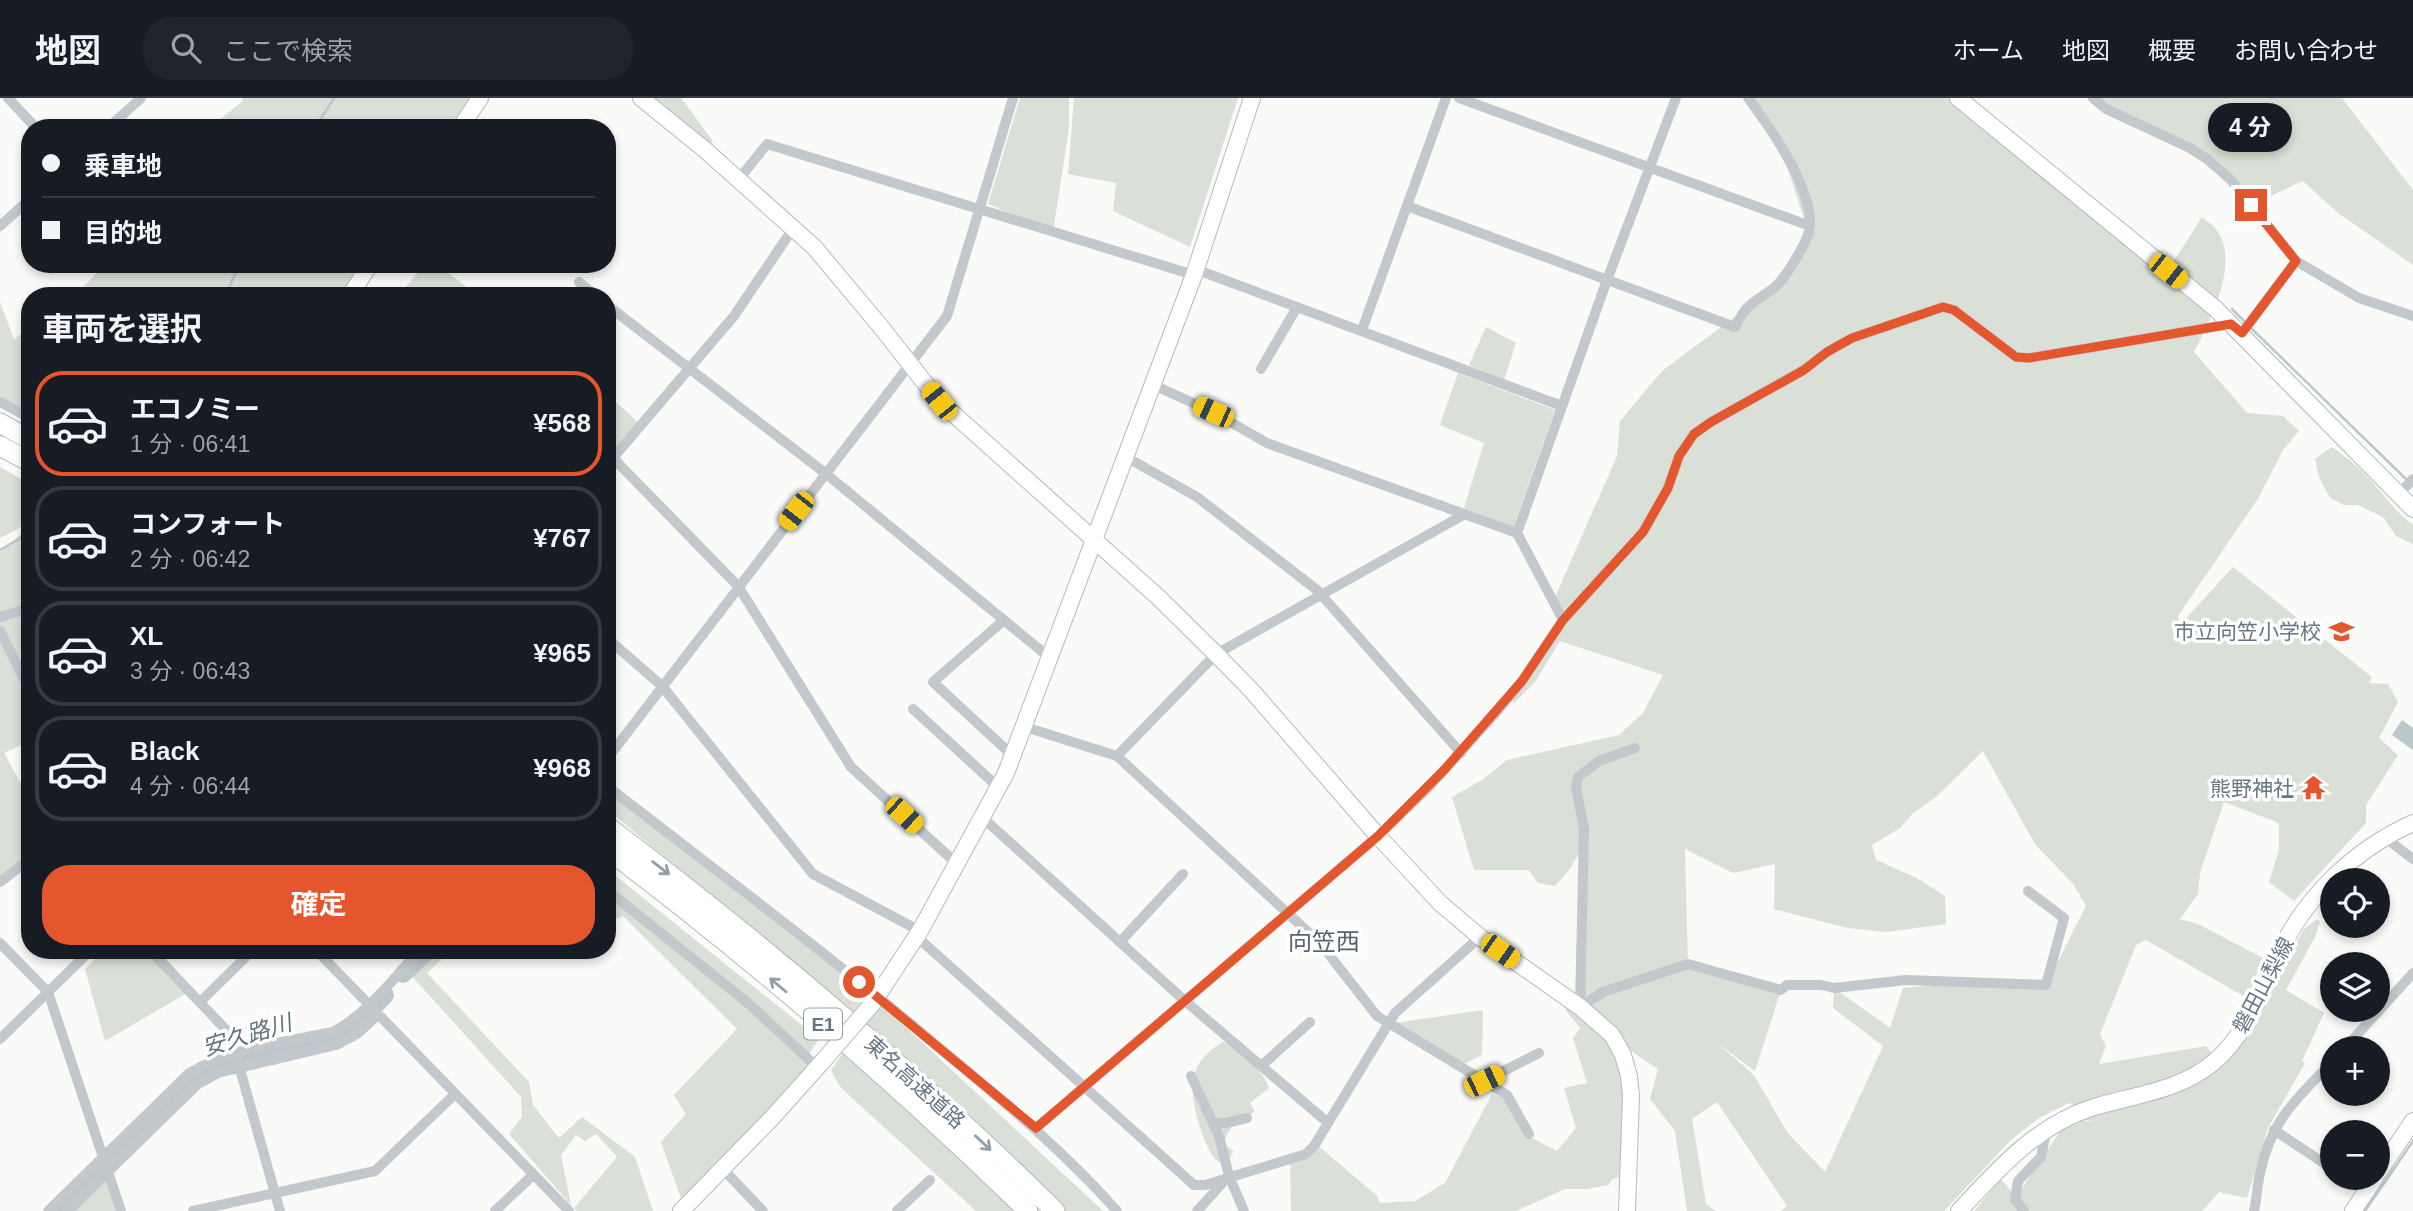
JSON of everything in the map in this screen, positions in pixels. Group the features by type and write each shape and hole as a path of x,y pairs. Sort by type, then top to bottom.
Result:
{"highway":[{"path":"0,423 21,435"},
{"path":"0,446 21,457"},
{"name":"東名高速道路","path":"616,834 788,970 910,1076 1055,1211"},
{"name":"東名高速道路","path":"616,856 776,983 899,1089 1028,1211"}],"street":[{"path":"8,98 28,119"},
{"path":"118,119 141,98"},
{"path":"466,119 480,98"},
{"path":"641,98 739,179 814,247 948,411 1158,597 1216,654 1440,903 1480,937 1580,1007 1612,1035 1623,1055 1631,1096 1627,1211"},
{"path":"616,747 947,316 1013,98"},
{"path":"681,1211 820,1064 875,1000 918,934 998,787 1025,727 1154,382 1252,98"},
{"path":"1362,330 1446,98"},
{"path":"1459,98 1810,226"},
{"path":"1517,533 1607,280 1676,98"},
{"path":"1407,206 1735,327 1746,309 1780,282 1809,234 1811,216 1807,198 1769,125 1748,98"},
{"path":"1958,98 2216,309 2413,509"},
{"path":"2093,98 2106,109 2190,148 2207,159 2231,180 2296,261 2359,298 2413,316"},
{"path":"739,179 767,144 1194,272 1362,330 1562,406"},
{"path":"0,226 21,207"},
{"path":"616,454 734,316 794,227"},
{"path":"1036,1128 1378,836 1461,753 1522,681 1563,620 1643,532 1668,488 1679,456 1694,434 1711,422 1804,370 1827,352 1852,338 1943,307 1954,310 2016,357 2029,358 2237,328 2296,261"},
{"path":"579,282 585,287"},
{"path":"1261,369 1297,307"},
{"path":"616,312 825,473 1050,658"},
{"path":"1154,382 1160,388 1213,412 1267,443 1517,533 1563,620"},
{"path":"0,402 21,413"},
{"path":"1126,457 1197,497 1322,595 1461,753"},
{"path":"616,467 738,586 851,767 956,863"},
{"path":"2399,494 2413,479"},
{"path":"1117,756 1216,654 1465,514"},
{"path":"0,617 21,611"},
{"path":"1004,620 933,682 1013,756"},
{"path":"0,631 21,673"},
{"path":"616,646 662,686 813,874 918,934 1194,1185 1205,1185 1306,1154 1314,1146 1395,1013 1480,937"},
{"path":"913,709 998,787"},
{"path":"1025,727 1117,756 1320,943 1377,1016 1507,1095 1529,1134"},
{"path":"1580,1007 1584,828 1576,788 1578,777 1599,761 1635,748"},
{"path":"616,793 1036,1128 1084,1174 1117,1211"},
{"path":"982,817 1185,1001 1327,1122"},
{"name":"磐田山梨線","path":"1959,1211 2005,1161 2048,1128 2090,1109 2189,1079 2214,1062 2230,1046 2247,1020 2303,911 2345,866 2384,837 2413,823"},
{"path":"2384,837 2413,859"},
{"path":"0,882 21,866"},
{"path":"1119,942 1183,874"},
{"path":"1580,1007 1603,992 1688,964 1782,990 1787,985 1821,985 1834,988 1906,980 2046,985 2064,918 2028,891"},
{"path":"616,897 820,1064"},
{"path":"0,943 48,992 121,1211"},
{"path":"0,1039 83,959"},
{"path":"159,959 230,1034 280,1211"},
{"path":"200,1002 244,959"},
{"path":"325,959 569,1211"},
{"path":"48,1211 188,1074 236,1053 333,1032 368,1005 411,959"},
{"path":"2356,1036 2413,972"},
{"path":"68,1211 198,1084 218,1073 336,1045 357,1034 378,1016"},
{"path":"1261,1066 1310,1022"},
{"path":"1484,1081 1539,1053"},
{"path":"2254,1211 2260,1174 2274,1129 2299,1093 2320,1073"},
{"path":"1191,1076 1214,1123 1229,1176 1244,1211"},
{"path":"193,1211 375,1171 455,1094"},
{"path":"1214,1123 1247,1118"},
{"path":"2390,1155 2413,1121"},
{"path":"2024,1211 2015,1199 2018,1181 2041,1157 2048,1128"},
{"path":"2274,1129 2320,1160"},
{"path":"723,1169 763,1211"},
{"path":"495,1211 533,1175"},
{"path":"1196,1211 1229,1176"},
{"path":"897,1211 930,1180"},
{"path":"2353,1211 2368,1190"}],"shaded area":[{"path":"242,98 481,98 467,119 220,119 243,101"},
{"path":"650,98 681,98 713,141 710,146"},
{"path":"1020,98 1069,98 1069,128 1053,232 988,204"},
{"path":"1074,98 1238,98 1190,247 1113,211 1116,183 1068,174"},
{"path":"1749,98 1960,98 2168,270 2202,217 2218,232 2224,245 2224,277 2220,293 2194,352 2247,413 2283,416 2299,431 2283,450 2259,497 2178,616 2180,625 2233,567 2372,677 2369,683 2388,684 2398,702 2379,738 2398,755 2366,805 2366,823 2324,868 2320,868 2320,873 2294,901 2269,882 2279,850 2279,823 2224,802 2200,873 2198,894 2180,919 2198,924 2263,958 2247,998 2146,940 2136,945 2100,1034 2106,1046 2099,1064 2206,1046 2215,1058 2242,1042 2304,929 2317,919 2320,922 2315,937 2286,990 2320,1011 2320,1022 2302,1061 2305,1063 2268,1128 2247,1198 2219,1192 2202,1211 1974,1211 2001,1179 2016,1197 2069,1118 2101,1123 2073,1117 2085,1111 2069,1103 2039,1118 2011,1140 1944,1211 1781,1211 1787,1206 1717,1102 1692,1119 1706,1204 1716,1211 1687,1211 1675,1131 1650,1099 1658,1069 1628,1049 1621,1050 1628,1174 1611,1180 1609,1185 1565,1189 1516,1211 1291,1211 1290,1164 1315,1143 1376,1195 1380,1203 1415,1201 1445,1183 1492,1094 1510,1099 1532,1138 1557,1151 1576,1128 1564,1088 1587,1083 1573,1038 1580,1028 1567,1012 1560,996 1579,1006 1582,848 1570,869 1555,886 1538,883 1529,870 1474,870 1452,797 1482,780 1507,760 1619,735 1643,713 1663,675 1560,641 1535,682 1513,704 1513,692 1561,623 1556,595 1617,456 1620,421 1662,371 1764,295 1809,234 1780,145","holes":["1983,751 2035,844 2073,884 2086,906 2046,985 1960,983 1903,988 1890,1028 1834,988 1833,1008 1883,1046 1825,1172 1787,1132 1754,1075 1717,1043 1755,1071 1781,990 1688,964 1685,849 1733,873 1775,864 1774,909 1847,928 1887,932 1946,924 1945,896 1917,878 1876,860 1872,845 1900,828 1913,813 1936,797"]},
{"path":"2095,98 2342,98 2413,190 2413,265 2338,213 2303,181 2251,205 2215,167"},
{"path":"96,273 364,273 356,287 83,287"},
{"path":"417,273 449,273 466,287 406,287"},
{"path":"0,302 14,339 21,334 21,413 0,402"},
{"path":"1486,327 1516,343 1504,380 1469,365"},
{"path":"1458,373 1555,410 1513,528 1464,508 1484,443 1440,425"},
{"path":"616,402 641,425 616,449"},
{"path":"2332,447 2360,469 2413,525 2413,544 2396,536 2383,517 2358,505 2344,505 2330,498 2319,477 2315,459"},
{"path":"0,467 21,479 21,526 0,538"},
{"path":"21,534 21,745 4,753 21,784 21,861 0,877 0,552"},
{"path":"2402,720 2413,728 2413,750 2392,735"},
{"path":"616,799 882,1005 1103,1211 1063,1211 839,1004 616,817"},
{"path":"616,876 819,1039 807,1057 813,1071 684,1207 661,1142 686,1114 674,1095 737,1029 623,916 616,919"},
{"path":"95,959 154,959 187,993 105,1041 85,969"},
{"path":"427,959 442,959 427,973 529,1082 533,1105 559,1138 582,1117 635,1157 653,1211 577,1211 574,1208 617,1157 596,1134 585,1141 576,1135 561,1155 571,1205 509,1134 522,1117 521,1097 411,975"},
{"path":"1483,1010 1482,1055 1459,1066 1388,1024"},
{"path":"1223,1042 1241,1049 1269,1088 1250,1103 1255,1112 1243,1117 1228,1132 1223,1144 1234,1151 1225,1164 1215,1159 1210,1152 1197,1118 1192,1082 1202,1060"},
{"path":"844,1051 1020,1211 976,1211 840,1087 831,1070"},
{"path":"105,1175 119,1211 62,1211"}],"waterway":[{"path":"321,119 334,98"},
{"path":"229,287 236,273"},
{"path":"2232,309 2247,324"},
{"path":"2252,329 2407,480"},
{"path":"0,550 21,537"},
{"name":"安久路川","path":"403,974 419,959"},
{"name":"安久路川","path":"56,1211 204,1070 334,1038 350,1031 385,995"},
{"path":"2365,1211 2413,1141"}],"place":[{"name":"市立向笠小学校","path":"2341,631"},
{"name":"熊野神社","path":"2314,788"}],"district":[{"name":"向笠西","path":"1324,941"}],"route":[{"path":"859,982 1036,1128 1378,836 1427,788 1522,681 1563,620 1643,532 1668,488 1679,456 1694,434 1804,370 1827,352 1852,338 1932,309 1943,307 1954,310 2016,357 2029,358 2231,324 2242,333 2296,261 2251,205"}]}
